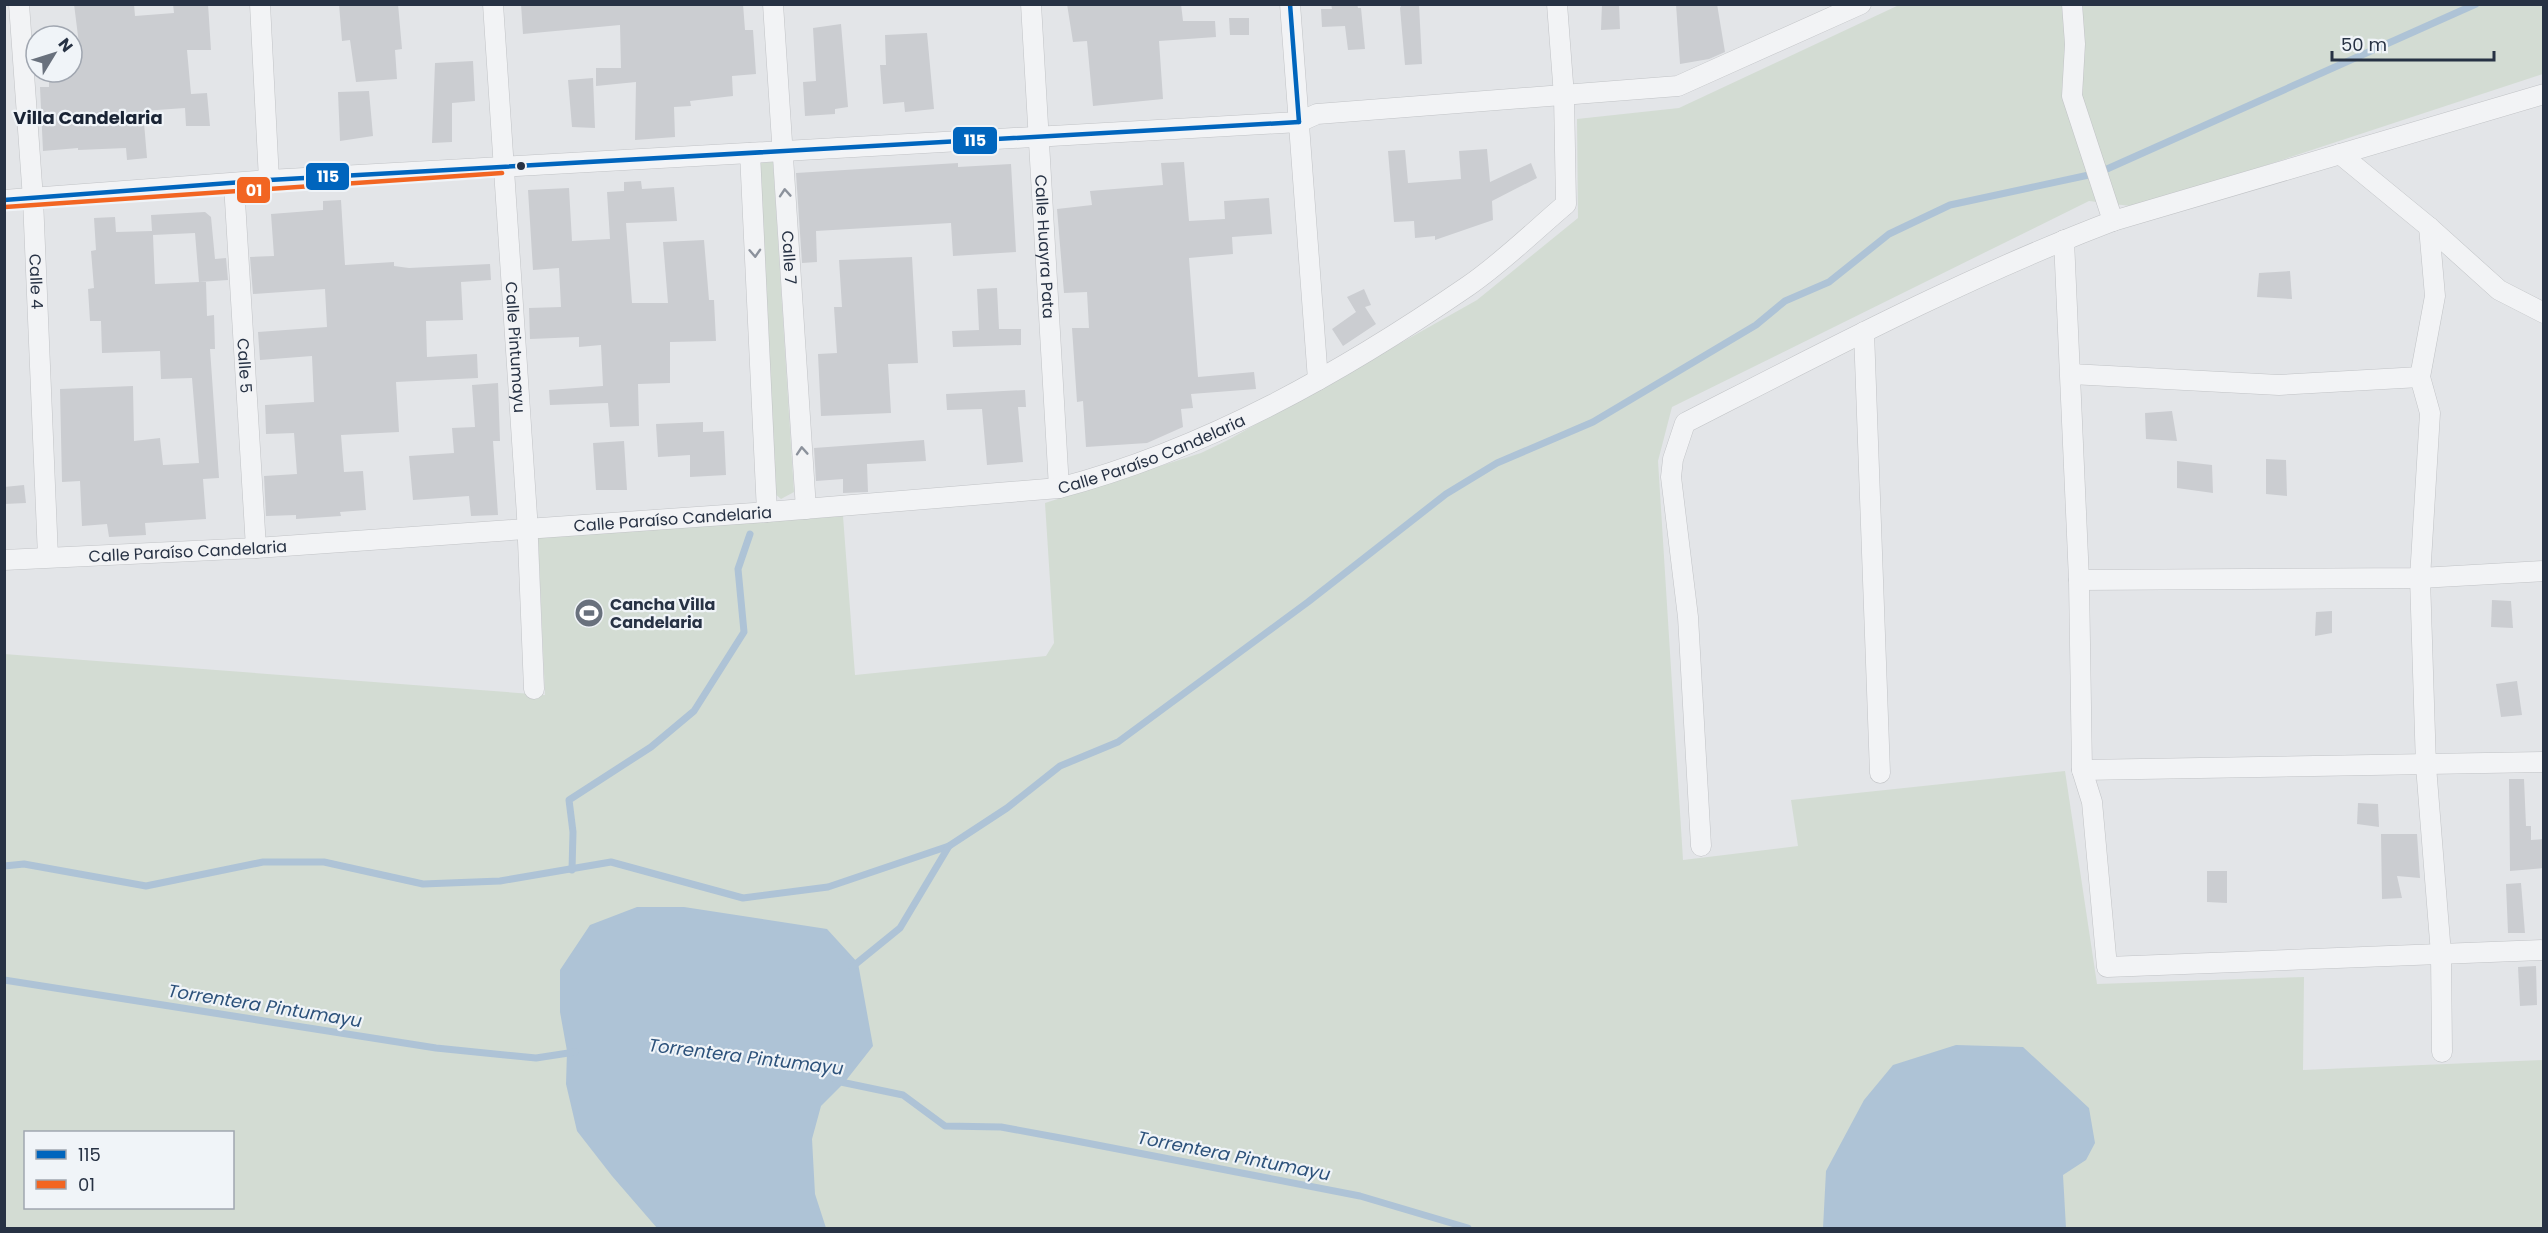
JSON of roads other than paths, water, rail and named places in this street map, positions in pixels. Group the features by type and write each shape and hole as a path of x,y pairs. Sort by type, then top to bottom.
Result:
{"street":[{"name":"Calle 4","path":"19,4 33,198 48,557"},
{"path":"260,4 269,180"},
{"name":"Calle Pintumayu","path":"493,4 527,529 534,689"},
{"name":"Calle 7","path":"773,4 806,509"},
{"name":"Calle Huayra Pata","path":"1030,4 1059,488"},
{"path":"1290,4 1318,380"},
{"path":"1557,4 1564,96"},
{"path":"4,200 269,180 750,153 782,149 1299,122 1317,114 1678,86 1820,13 1862,4"},
{"path":"2072,4 2075,44 2072,96 2113,221"},
{"path":"1701,846 1688,617 1671,477 1673,459 1685,423 1864,332 2030,253 2113,221 2544,94"},
{"name":"Calle Paraíso Candelaria","path":"4,560 256,548 767,512 1059,488 1096,478 1260,413 1318,380 1470,285 1566,204 1564,96"},
{"name":"Calle 7","path":"750,153 767,512"},
{"path":"2340,154 2429,227 2499,290 2544,313"},
{"name":"Calle 5","path":"234,183 256,548"},
{"path":"2429,227 2435,296 2420,377 2430,413 2430,448 2420,578 2426,766 2441,954 2442,1052"},
{"path":"2064,240 2079,580 2082,771 2092,802 2107,967 2544,950"},
{"path":"1864,332 1880,773"},
{"path":"2070,374 2279,386 2420,377"},
{"path":"2079,580 2420,578 2544,571"},
{"path":"2082,771 2544,762"}],"water":[{"path":"637,907 684,907 827,929 858,963 873,1046 844,1083 821,1106 812,1139 815,1194 826,1228 657,1228 577,1131 566,1084 567,1051 560,1012 560,970 590,925"},
{"path":"1956,1045 2023,1047 2089,1108 2095,1143 2086,1160 2063,1175 2066,1228 1823,1228 1826,1171 1864,1100 1893,1065"}],"waterway":[{"path":"852,967 900,928 949,846 1007,808 1060,766 1118,742 1308,602 1446,494 1497,463 1593,422 1756,325 1785,301 1829,282 1889,234 1950,205 2098,173 2476,4"},
{"path":"572,870 573,832 569,800 651,747 694,711 744,632 738,569 750,534"},
{"path":"4,866 24,864 146,886 263,862 324,862 423,884 500,881 611,862 743,898 828,887 949,846"},
{"name":"Torrentera Pintumayu","path":"4,980 436,1048 536,1058 575,1052"},
{"name":"Torrentera Pintumayu","path":"836,1081 903,1095 945,1126 1001,1127 1360,1196 1468,1228"}],"place":[{"name":"Cancha Villa Candelaria","path":"589,613"}],"district":[{"name":"Villa Candelaria","path":"88,118"}]}
